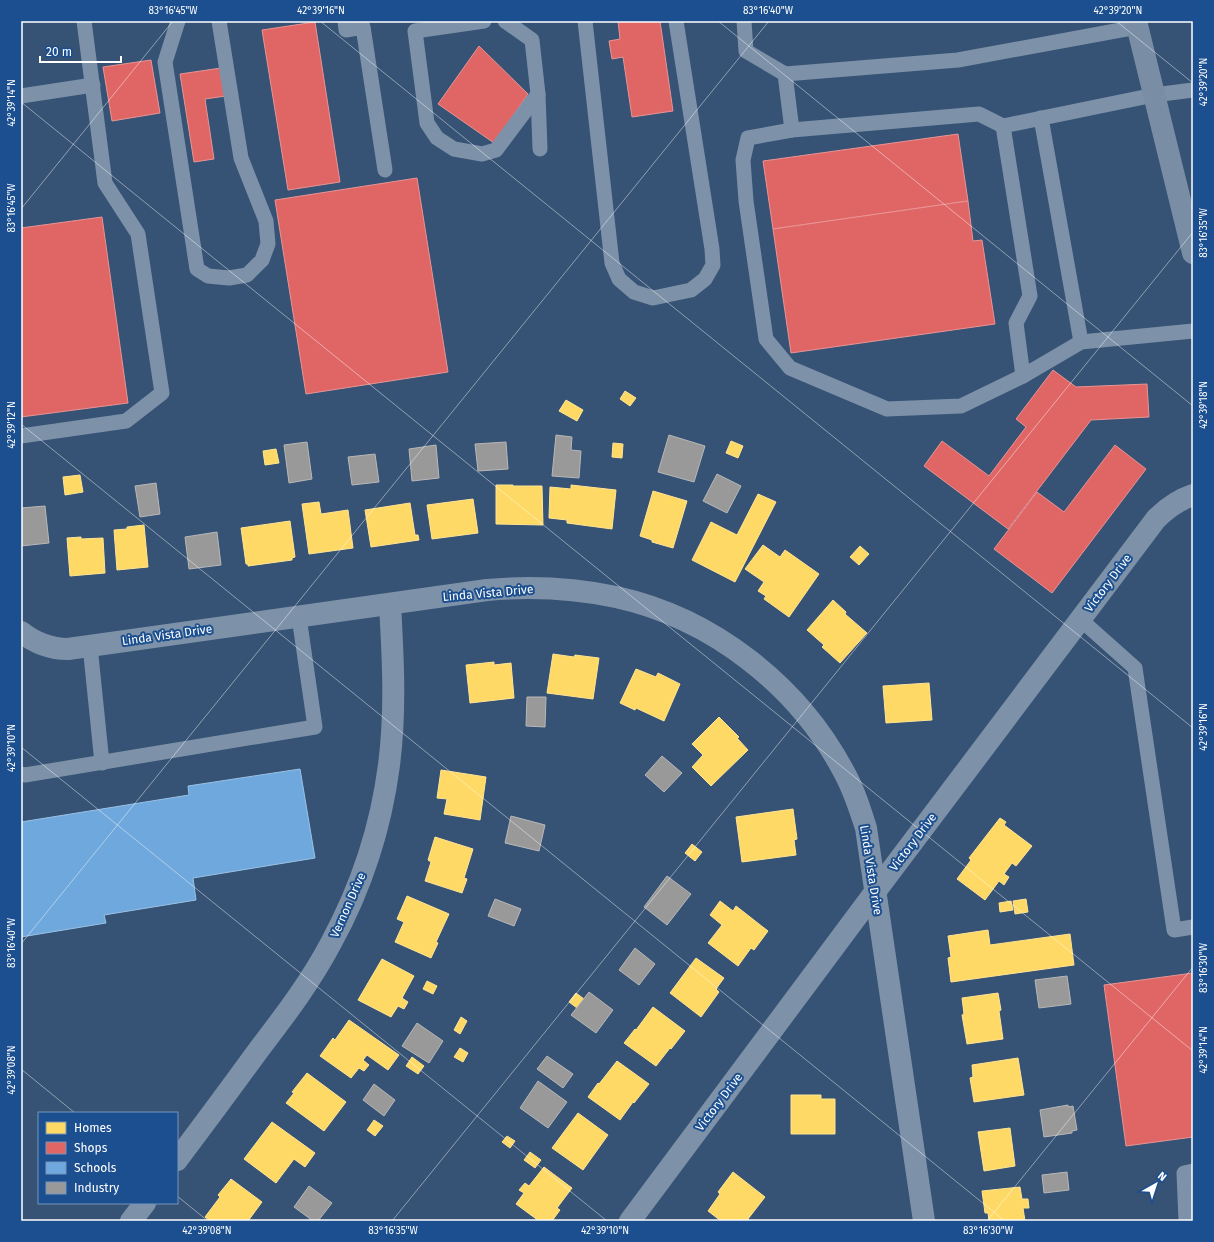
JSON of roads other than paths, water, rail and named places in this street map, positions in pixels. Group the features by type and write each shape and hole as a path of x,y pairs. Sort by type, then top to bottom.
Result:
{"main road":[{"path":"1136,24 1193,253"}],"street":[{"name":"Victory Drive","path":"630,1221 875,892 1156,519 1166,509 1193,495"},
{"name":"Linda Vista Drive","path":"21,632 34,641 52,648 68,649 508,588 551,588 617,597 649,606 693,624 718,638 752,662 780,687 810,720 834,754 845,773 854,794 866,828 924,1221"},
{"name":"Vernon Drive","path":"178,1159 310,980 331,943 362,876 375,836 383,802 391,746 394,680 390,604"},
{"path":"131,1221 144,1204"}],"lane":[{"path":"21,436 126,421 162,393 138,234 105,183 84,21"},
{"path":"178,21 165,62 197,269 208,276 229,278 247,275 262,260 268,244 266,221 241,158 219,21"},
{"path":"344,21 346,30 363,27 385,170"},
{"path":"484,21 416,31 427,123 437,138 454,149 482,154 496,150 538,94"},
{"path":"505,21 532,40 538,94 540,150"},
{"path":"585,21 612,262 619,279 634,292 653,298 691,290 705,279 713,265 712,249 676,21"},
{"path":"744,21 746,52 785,74 958,60 1136,24"},
{"path":"785,74 792,130"},
{"path":"21,96 93,85"},
{"path":"1193,90 1154,95 1003,126 979,114 792,130 748,138 743,160 746,201 766,339 790,368 887,409 961,406 1023,376 1081,342 1193,331"},
{"path":"1041,118 1081,342"},
{"path":"1003,126 1030,296 1016,323 1023,376"},
{"path":"21,774 24,775 102,763 315,727 299,617"},
{"path":"1080,619 1134,668 1174,930 1193,926"},
{"path":"90,646 102,763"},
{"path":"1186,1221 1184,1173 1193,1171"}]}
